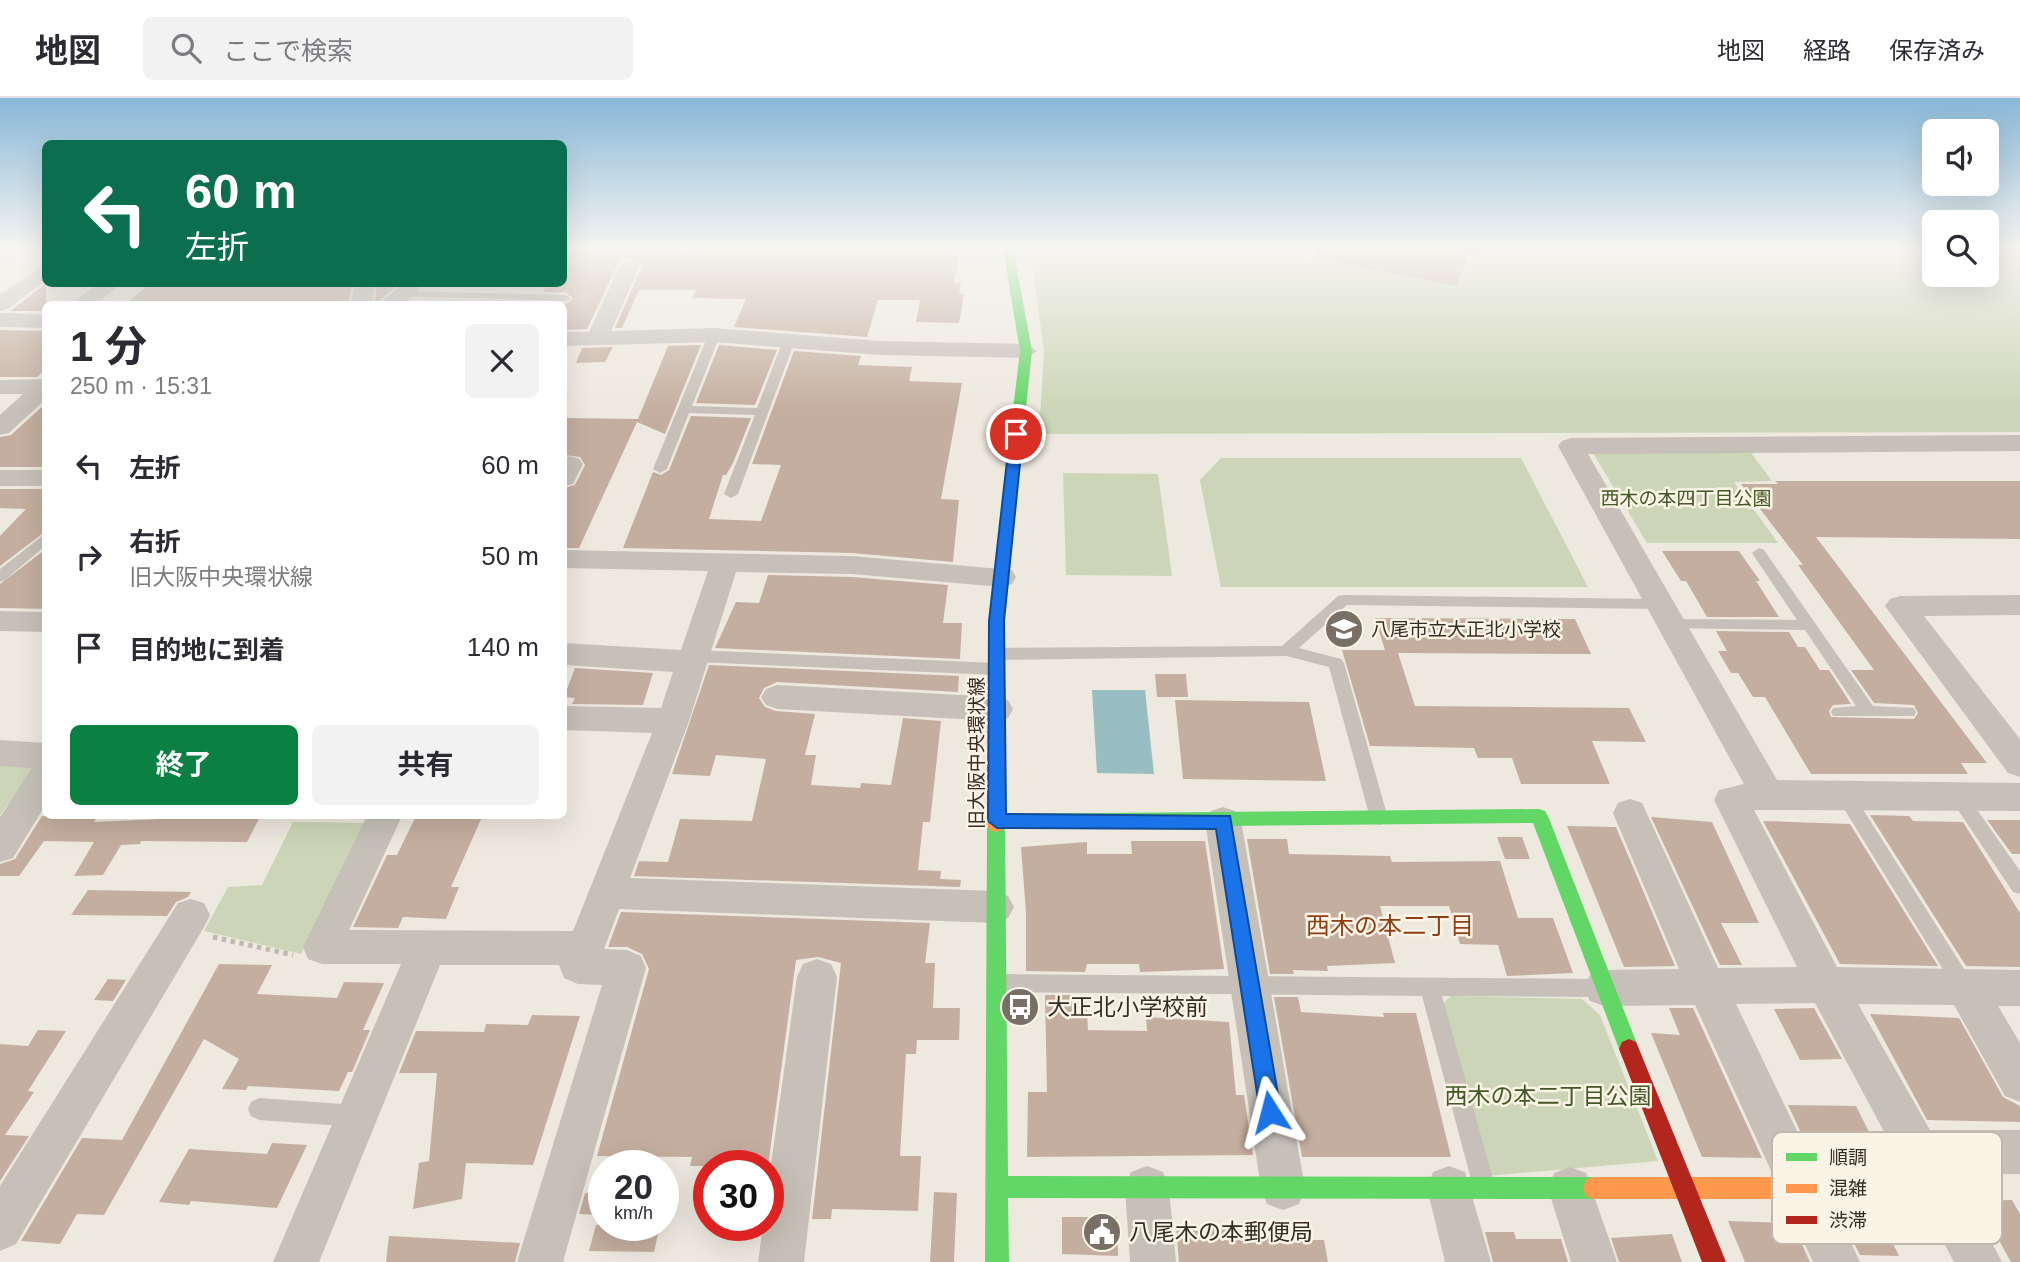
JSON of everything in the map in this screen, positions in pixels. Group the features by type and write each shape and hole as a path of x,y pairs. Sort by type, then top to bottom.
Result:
{"street":[{"path":"597,338 613,302"},
{"name":"旧大阪中央環状線","path":"997,1262 997,662 1002,577 1026,351 1017,302"},
{"path":"0,320 42,321"},
{"path":"567,345 597,338 714,335 790,338 879,348 1026,351"},
{"path":"0,387 42,386"},
{"path":"0,428 35,405"},
{"path":"1767,794 1571,446 2020,443"},
{"path":"0,478 42,478"},
{"path":"567,559 852,565 1002,577"},
{"path":"540,1262 627,968 578,966 673,721 725,562"},
{"path":"2020,605 1900,606 2020,764"},
{"path":"0,621 42,622"},
{"path":"567,654 694,659"},
{"path":"777,697 997,709"},
{"path":"567,718 673,721"},
{"path":"0,753 42,756"},
{"path":"0,847 42,780"},
{"path":"1907,1132 1826,985 1731,800 1767,794 2020,797"},
{"path":"1630,813 1707,987 1776,1132"},
{"path":"997,821 1539,816 1604,988 1714,1262"},
{"path":"383,819 322,947 585,948"},
{"path":"1223,821 1283,1188"},
{"path":"608,893 995,907"},
{"path":"0,1228 186,922"},
{"path":"296,1262 426,947"},
{"path":"781,1262 817,977"},
{"path":"1604,988 1826,985 2020,988"},
{"path":"1964,986 2020,1082"},
{"path":"2002,1156 2020,1152"},
{"path":"997,1187 1772,1189"},
{"path":"1147,1188 1153,1262"},
{"path":"1467,1188 1468,1262"},
{"path":"1570,1189 1594,1262"},
{"path":"1829,1244 1837,1262"},
{"path":"1969,1244 1979,1262"}],"lane":[{"path":"660,469 714,335"},
{"path":"731,494 790,338"},
{"path":"684,409 762,412"},
{"path":"0,578 42,541"},
{"path":"1759,553 1869,712"},
{"path":"1286,650 1343,600 1666,614 1809,625"},
{"path":"694,659 997,662 1286,650 1336,663 1379,818"},
{"path":"1839,712 1908,712"},
{"path":"1844,794 1964,986"},
{"path":"1958,796 2020,886"},
{"path":"995,982 1604,988"},
{"path":"1429,986 1467,1188"},
{"path":"259,1109 356,1116"}],"path":[{"path":"186,922 304,958 322,947"}],"green space":[{"path":"1037,302 2020,302 2020,432 1039,434 1044,351"},
{"name":"西木の本四丁目公園","path":"1593,453 1751,453 1772,481 1734,482 1778,543 1647,543"},
{"path":"1221,458 1521,458 1588,587 1221,587 1200,480"},
{"path":"1063,473 1158,474 1172,576 1066,575"},
{"path":"0,762 38,763 0,815"},
{"path":"293,822 369,823 301,954 204,931 228,887 262,885"},
{"name":"西木の本二丁目公園","path":"1451,996 1582,999 1600,1015 1658,1161 1487,1176 1442,1004"}],"water":[{"path":"1092,690 1145,690 1154,774 1097,773"}],"building":[{"path":"22,302 42,302 42,311 10,311"},
{"path":"600,302 587,329 567,330 567,303"},
{"path":"626,302 633,302 622,328 615,328"},
{"path":"745,302 877,302 867,337 734,327"},
{"path":"920,302 963,302 959,323 916,322"},
{"path":"0,330 42,331 42,373 37,377 0,377"},
{"path":"701,345 665,434 637,422 579,548 567,548 567,487 575,485 585,465 580,457 567,455 567,418 638,419 668,346"},
{"path":"719,345 777,350 755,405 696,403"},
{"path":"613,347 605,362 576,363 582,348"},
{"path":"794,351 861,356 858,365 912,367 909,381 962,383 941,499 959,500 953,562 852,553 623,548 653,472 661,475 669,470 691,416 751,418 733,463 726,475 723,475 709,519 761,521 781,465 752,464"},
{"path":"42,407 42,467 0,467 0,437 11,435"},
{"path":"1775,481 2020,481 2020,539 1816,537 1987,763 1961,763 1968,774 1811,774 1765,697 1753,697 1738,673 1731,673 1718,651 1727,651 1716,631 1789,632 1798,647 1805,647 1820,670 1829,670 1851,704 1833,705 1829,711 1831,717 1914,719 1918,713 1914,705 1874,703 1851,670 1874,670 1798,565 1803,565 1741,484 1778,484"},
{"path":"0,489 42,489 42,534 0,566 0,536 26,509 0,508"},
{"path":"1662,551 1739,551 1760,581 1756,581 1779,617 1707,617 1686,581 1681,581"},
{"path":"42,552 42,609 0,608 0,584"},
{"path":"768,575 852,577 948,585 943,623 962,623 960,659 715,648 736,602 759,603"},
{"path":"1375,618 1575,619 1591,654 1398,653 1415,706 1629,708 1646,742 1592,741 1610,784 1521,784 1512,758 1478,758 1474,748 1370,746 1342,650 1385,650"},
{"path":"709,665 959,676 958,692 777,682 764,688 759,698 765,707 776,711 815,714 805,755 816,755 811,785 860,788 861,783 891,785 903,718 941,721 930,822 923,822 918,870 941,871 940,879 961,880 960,887 634,876 639,861 668,862 680,819 752,821 766,759 716,755 710,776 672,774"},
{"path":"575,668 653,673 643,705 572,704 575,698 567,697 567,689"},
{"path":"1155,674 1186,674 1188,697 1157,697"},
{"path":"1175,700 1309,702 1326,781 1183,779"},
{"path":"1870,815 1909,816 1913,821 1963,822 2020,913 2020,967 1966,966"},
{"path":"42,816 42,819 96,819 94,822 259,819 247,842 141,841 140,844 121,845 103,875 74,876 94,842 44,841 19,876 0,876 0,864 15,859"},
{"path":"1651,817 1712,822 1759,923 1721,923 1742,965 1720,965"},
{"path":"415,819 481,819 451,887 459,887 446,919 403,917 398,928 353,927 387,855 397,855"},
{"path":"1987,820 2020,820 2020,854 2012,854"},
{"path":"1763,821 1850,824 1938,966 1840,964"},
{"path":"1567,826 1616,827 1675,966 1624,967"},
{"path":"1497,837 1522,837 1530,859 1505,859"},
{"path":"1247,839 1287,839 1289,854 1390,856 1392,862 1500,861 1518,918 1553,918 1573,973 1507,976 1498,945 1460,944 1449,906 1380,906 1395,963 1327,966 1328,971 1293,970 1294,974 1270,974"},
{"path":"1131,841 1205,841 1224,969 1140,972 1139,964 1087,964 1085,972 1026,971 1026,912 1021,847 1087,842 1087,854 1132,854"},
{"path":"88,890 191,892 188,897 176,902 167,916 71,915"},
{"path":"621,912 930,923 925,963 935,963 933,1008 960,1008 959,1040 917,1040 916,1054 906,1054 900,1156 921,1156 918,1211 832,1209 831,1219 812,1219 841,963 818,957 796,960 770,1150 693,1150 693,1166 690,1166 692,1157 679,1157 679,1150 599,1150 649,969 642,954 627,947 608,947"},
{"path":"219,964 272,965 257,994 337,998 344,982 384,983 363,1030 370,1030 352,1072 348,1072 339,1091 248,1086 246,1090 222,1089 239,1059 204,1039 104,1215 77,1214 60,1244 21,1241 82,1138 122,1140"},
{"path":"108,979 126,980 113,1001 94,1000"},
{"path":"1045,995 1086,995 1088,1030 1147,1031 1146,1017 1229,1022 1236,1095 1244,1095 1253,1155 1027,1157 1028,1092 1047,1092"},
{"path":"1274,997 1298,997 1301,1012 1384,1017 1383,1013 1416,1013 1451,1157 1302,1157"},
{"path":"1669,1008 1693,1008 1762,1158 1702,1157 1651,1033 1680,1035"},
{"path":"1814,1008 1842,1059 1800,1060 1774,1009"},
{"path":"1870,1014 1959,1018 2003,1097 2020,1106 2020,1122 1927,1120"},
{"path":"532,1015 580,1016 533,1165 466,1163 462,1199 413,1209 419,1163 429,1161 437,1073 399,1073 416,1031 484,1032 486,1024 528,1025"},
{"path":"38,1030 66,1031 28,1091 34,1092 5,1135 29,1136 0,1181 0,1044 28,1046"},
{"path":"1788,1105 1856,1106 1869,1132 1801,1132"},
{"path":"272,1143 307,1145 277,1208 191,1201 189,1205 159,1202 189,1149 267,1154"},
{"path":"934,1192 957,1193 954,1262 930,1262"},
{"path":"585,1193 588,1193 588,1214 579,1214"},
{"path":"2002,1200 2012,1200 2020,1214 2020,1262 2011,1262 2001,1244"},
{"path":"1062,1217 1117,1217 1118,1256 1062,1254"},
{"path":"1728,1221 1772,1222 1772,1244 1802,1244 1810,1262 1745,1262"},
{"path":"1176,1227 1228,1227 1229,1236 1274,1235 1275,1240 1324,1240 1328,1262 1179,1262"},
{"path":"1485,1232 1514,1232 1516,1239 1561,1239 1568,1262 1493,1262"},
{"path":"1672,1234 1682,1262 1619,1262 1611,1238"},
{"path":"389,1236 520,1243 515,1262 386,1262"},
{"path":"592,1241 656,1241 654,1252 589,1251"},
{"path":"1854,1244 1893,1244 1899,1256 1860,1255"}],"traffic: fast":[{"path":"1008,511 1026,351 1017,302"},
{"path":"997,821 1539,816 1629,1049"},
{"path":"996,825 997,1262"},
{"path":"997,1187 1594,1188"}],"traffic: slow":[{"path":"996,825 996,621 1008,511"},
{"path":"1594,1188 1772,1188"}],"traffic: jam":[{"path":"1629,1049 1714,1262"}],"place":[{"name":"八尾市立大正北小学校","path":"1344,629"},
{"name":"大正北小学校前","path":"1020,1007"},
{"name":"八尾木の本郵便局","path":"1102,1232"}],"district":[{"name":"西木の本二丁目","path":"1390,925"}],"route":[{"path":"1016,434 996,621 997,821 1223,821 1270,1112"}]}
